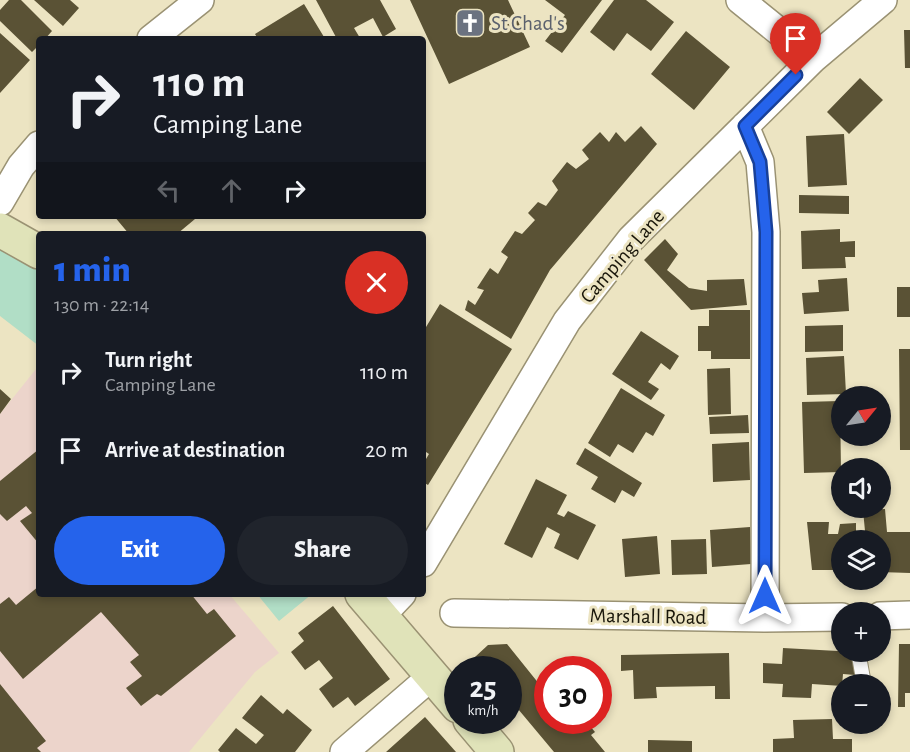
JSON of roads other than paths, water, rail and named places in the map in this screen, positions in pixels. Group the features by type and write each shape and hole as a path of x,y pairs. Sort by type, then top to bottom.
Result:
{"main road":[{"path":"0,230 36,250"},
{"path":"381,602 444,690"},
{"path":"482,734 497,752"}],"street":[{"path":"155,36 200,0"},
{"path":"740,0 813,58"},
{"name":"Camping Lane","path":"426,557 567,321 631,239 813,58 883,0"},
{"path":"745,126 760,162 766,232 765,618"},
{"path":"0,202 21,166 36,148"},
{"name":"Marshall Road","path":"454,613 831,617"},
{"path":"891,616 910,615"},
{"path":"344,752 432,676"}],"place":[{"name":"St Chad's","path":"470,23"}]}
